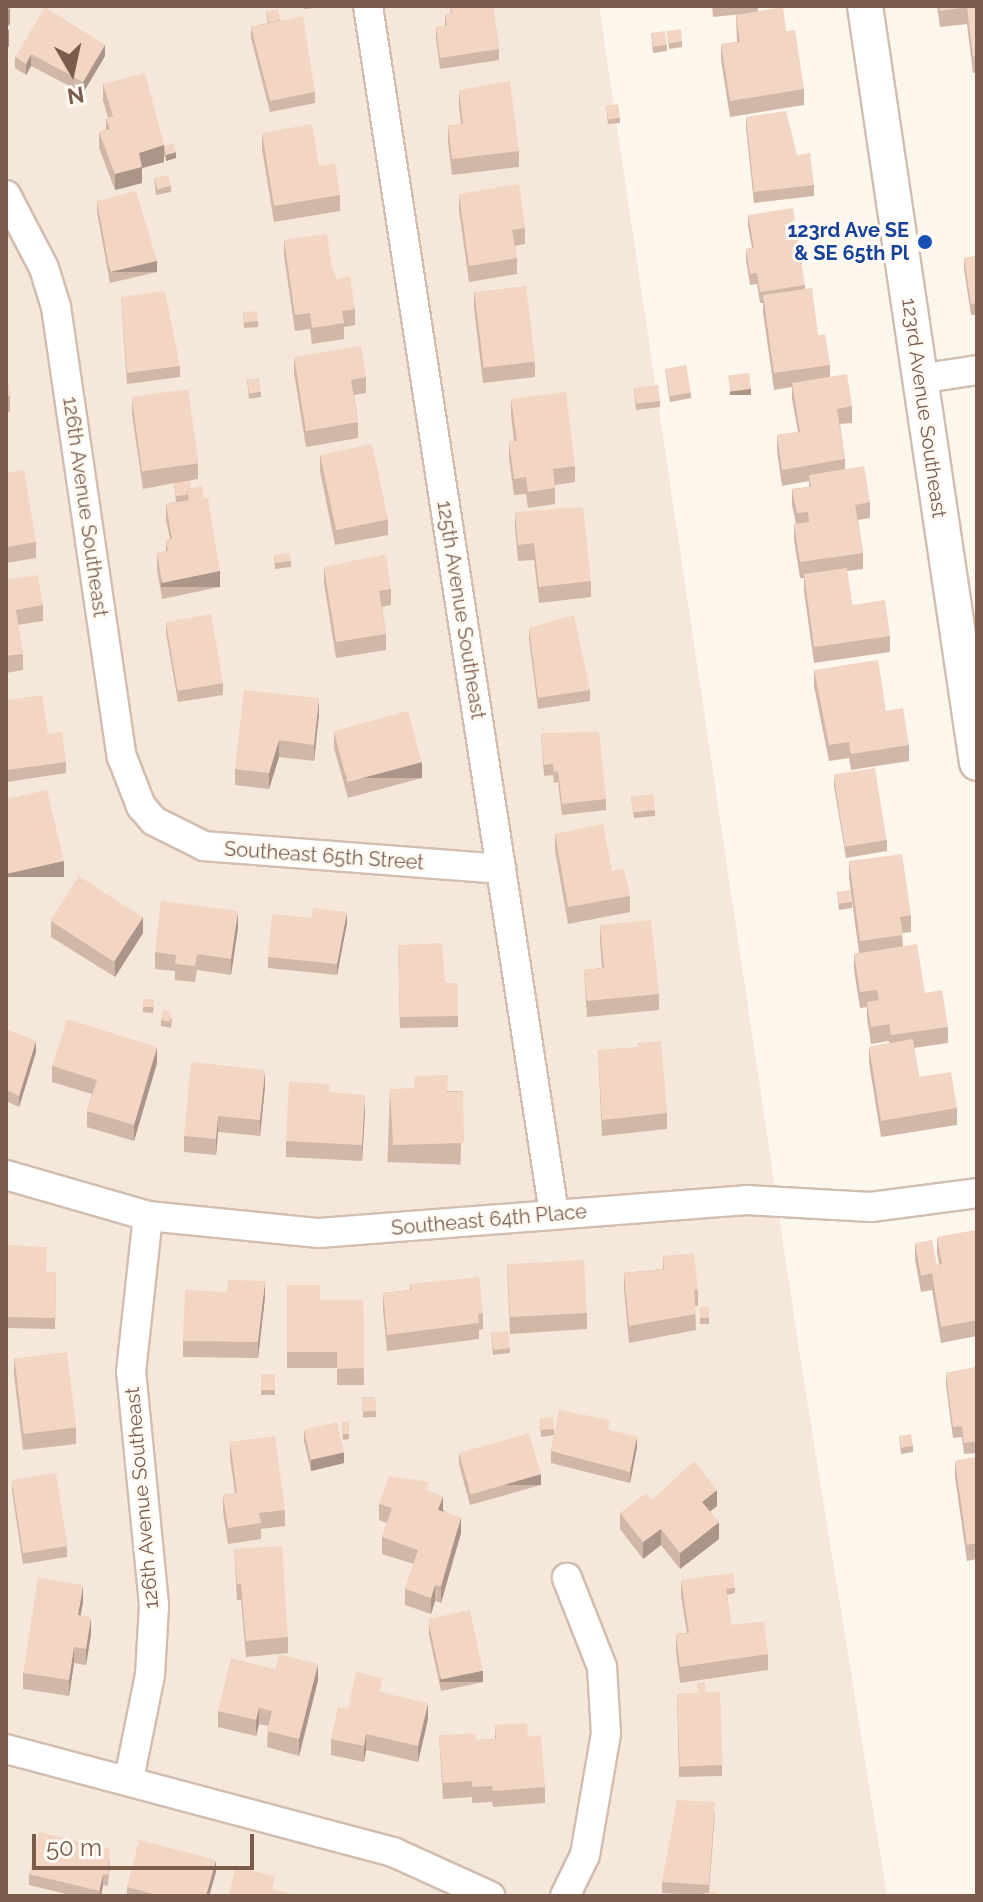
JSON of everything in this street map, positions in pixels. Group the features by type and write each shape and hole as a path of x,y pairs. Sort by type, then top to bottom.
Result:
{"street":[{"name":"125th Avenue Southeast","path":"368,6 554,1213"},
{"name":"123rd Avenue Southeast","path":"865,6 977,759"},
{"name":"126th Avenue Southeast","path":"6,195 44,268 56,307 122,757 131,787 154,821"},
{"path":"919,379 977,370"},
{"name":"Southeast 65th Street","path":"154,821 204,846 246,852 501,869"},
{"name":"Southeast 64th Place","path":"6,1175 148,1216 319,1233 746,1200 871,1207 977,1193"},
{"name":"126th Avenue Southeast","path":"129,1779 150,1675 154,1605 131,1372 148,1216"},
{"path":"565,1896 585,1855 606,1734 602,1667 567,1578"},
{"path":"6,1749 129,1779 393,1852 490,1896"}],"shaded area":[{"path":"6,6 599,6 801,1363 887,1896 6,1896"}],"building":[{"path":"451,6 493,6 499,49 440,58 436,27 447,25 445,14 452,13"},
{"path":"939,6 977,6 977,56 973,57 967,7 940,11"},
{"path":"45,7 105,45 83,82 31,54 26,64 15,57"},
{"path":"783,7 786,31 795,30 804,89 730,101 721,44 740,42 736,15"},
{"path":"278,9 281,20 269,23 266,12"},
{"path":"303,16 315,92 270,101 251,27"},
{"path":"681,29 682,41 669,44 667,31"},
{"path":"665,31 667,45 653,47 651,33"},
{"path":"145,73 164,145 139,153 142,167 115,174 99,132 110,129 106,118 113,116 103,84"},
{"path":"510,81 519,151 452,159 448,126 463,124 459,90"},
{"path":"618,104 620,118 608,120 606,106"},
{"path":"786,111 797,155 810,153 814,185 754,192 746,117"},
{"path":"312,124 319,166 335,163 340,195 274,206 262,133"},
{"path":"173,144 176,152 166,155 164,146"},
{"path":"168,175 171,186 157,189 154,179"},
{"path":"519,184 525,228 512,230 517,258 469,266 459,194"},
{"path":"136,191 157,261 110,272 97,201"},
{"path":"793,208 805,285 760,292 757,273 750,274 746,249 754,248 748,215"},
{"path":"327,234 336,279 350,276 355,309 342,311 344,323 312,328 310,313 295,315 284,240"},
{"path":"977,256 977,303 971,304 964,258"},
{"path":"526,286 535,361 484,368 474,292"},
{"path":"812,288 818,335 825,334 830,365 774,373 763,295"},
{"path":"165,291 180,366 127,373 121,297"},
{"path":"257,311 258,321 244,322 243,312"},
{"path":"361,346 366,377 351,380 358,422 306,431 294,357"},
{"path":"686,365 691,393 670,396 665,369"},
{"path":"6,368 10,396 6,396"},
{"path":"749,373 751,389 730,391 728,376"},
{"path":"847,374 852,406 837,409 845,459 782,470 777,435 800,432 792,383"},
{"path":"259,378 261,392 249,394 247,380"},
{"path":"658,385 660,401 636,404 634,388"},
{"path":"188,389 198,463 142,471 132,397"},
{"path":"566,392 575,466 553,469 555,488 528,492 526,477 514,479 509,442 517,441 511,399"},
{"path":"372,444 388,519 336,530 320,455"},
{"path":"864,466 870,502 855,505 863,553 800,562 794,524 809,522 808,512 797,513 792,489 811,487 809,475"},
{"path":"24,470 36,542 6,547 6,473"},
{"path":"190,481 191,488 187,489 187,495 176,496 174,483"},
{"path":"202,486 204,499 208,498 220,571 162,583 157,553 168,551 166,540 172,539 166,504 189,500 187,489"},
{"path":"583,507 591,581 539,587 534,543 518,545 515,512"},
{"path":"290,553 291,561 275,563 274,555"},
{"path":"386,554 391,589 379,591 386,634 336,642 324,567"},
{"path":"847,568 852,605 885,600 890,636 814,647 804,574"},
{"path":"38,575 43,605 16,610 23,654 6,656 6,580"},
{"path":"211,614 223,683 178,691 166,622"},
{"path":"574,615 590,690 538,698 529,628"},
{"path":"878,660 886,711 903,708 909,745 851,754 849,742 829,745 814,670"},
{"path":"244,690 319,698 314,745 279,740 269,773 235,769"},
{"path":"42,695 48,734 62,732 66,762 7,770 6,700"},
{"path":"408,711 422,762 347,782 334,731"},
{"path":"599,732 606,799 562,804 558,771 554,772 553,764 544,765 541,733"},
{"path":"875,768 886,840 845,847 834,775"},
{"path":"47,790 64,861 6,874 6,799"},
{"path":"653,794 655,810 633,813 631,797"},
{"path":"603,824 612,871 624,869 630,896 568,907 555,834"},
{"path":"902,854 911,915 900,917 903,935 860,941 849,861"},
{"path":"79,876 143,917 114,962 50,920"},
{"path":"850,890 852,902 839,904 837,892"},
{"path":"161,901 238,911 231,959 197,954 195,966 175,964 176,955 155,952"},
{"path":"313,908 347,912 337,964 268,957 272,914 312,918"},
{"path":"651,920 659,994 587,1001 584,970 604,968 600,925"},
{"path":"442,943 445,983 458,983 458,1016 400,1017 398,945"},
{"path":"917,944 925,993 942,990 948,1027 891,1035 889,1024 871,1027 867,1002 879,1000 877,990 860,992 854,954"},
{"path":"143,999 154,999 154,1007 143,1007"},
{"path":"163,1010 172,1012 170,1022 161,1020"},
{"path":"67,1019 157,1047 134,1125 87,1111 97,1080 52,1066"},
{"path":"6,1029 36,1041 19,1096 6,1090"},
{"path":"913,1039 919,1077 951,1072 957,1108 881,1121 869,1047"},
{"path":"661,1041 667,1113 602,1120 598,1050 638,1047 638,1043"},
{"path":"191,1062 265,1070 260,1120 218,1116 216,1139 184,1136"},
{"path":"448,1075 447,1092 463,1092 464,1143 393,1145 390,1089 414,1088 415,1076"},
{"path":"289,1082 330,1084 329,1092 365,1095 362,1145 286,1141"},
{"path":"975,1230 977,1320 941,1327 932,1273 921,1276 915,1243 932,1240 937,1265 942,1264 937,1237"},
{"path":"6,1245 47,1247 46,1272 56,1272 55,1318 6,1317"},
{"path":"694,1253 698,1290 694,1290 696,1314 629,1326 624,1273 664,1269 663,1256"},
{"path":"584,1260 587,1313 510,1317 507,1264"},
{"path":"479,1277 483,1313 478,1314 479,1323 387,1335 383,1293 411,1290 410,1284"},
{"path":"228,1280 265,1281 258,1342 183,1341 185,1290 227,1292"},
{"path":"287,1285 320,1285 320,1300 363,1300 364,1368 337,1369 337,1352 287,1352"},
{"path":"700,1307 709,1307 709,1318 700,1318"},
{"path":"508,1331 510,1348 493,1350 491,1333"},
{"path":"67,1352 76,1427 24,1434 14,1358"},
{"path":"977,1367 977,1441 964,1443 962,1426 953,1427 946,1373"},
{"path":"261,1374 275,1374 275,1390 261,1390"},
{"path":"375,1397 376,1411 363,1412 362,1398"},
{"path":"559,1410 610,1420 608,1430 637,1436 630,1472 551,1451"},
{"path":"553,1417 554,1429 541,1430 540,1418"},
{"path":"342,1421 349,1421 349,1434 343,1434"},
{"path":"337,1422 344,1452 311,1460 304,1430"},
{"path":"529,1433 541,1474 471,1494 459,1453"},
{"path":"911,1434 913,1446 901,1448 899,1436"},
{"path":"275,1436 285,1510 259,1513 261,1523 228,1528 223,1495 237,1493 230,1442"},
{"path":"977,1457 977,1543 967,1545 955,1461"},
{"path":"694,1461 717,1490 702,1502 719,1522 680,1553 661,1529 643,1542 620,1513 646,1493 652,1500"},
{"path":"56,1473 68,1546 23,1553 12,1480"},
{"path":"389,1476 429,1482 426,1490 443,1496 438,1510 461,1517 441,1586 435,1585 431,1598 405,1589 418,1550 382,1537 392,1508 379,1504"},
{"path":"282,1546 288,1637 246,1641 241,1584 237,1584 234,1549"},
{"path":"733,1573 735,1588 726,1589 724,1574"},
{"path":"724,1574 731,1625 764,1621 768,1654 680,1667 676,1634 689,1633 681,1580"},
{"path":"38,1578 83,1585 78,1615 91,1617 86,1649 74,1647 69,1680 23,1673"},
{"path":"470,1610 483,1671 441,1680 428,1619"},
{"path":"279,1654 318,1664 299,1739 267,1731 272,1711 259,1708 256,1720 218,1711 231,1658 275,1669"},
{"path":"356,1672 382,1678 380,1692 428,1703 418,1746 366,1734 364,1746 331,1739 338,1707 348,1709"},
{"path":"705,1682 706,1693 698,1694 697,1683"},
{"path":"720,1692 723,1765 680,1766 677,1694"},
{"path":"527,1723 528,1737 541,1735 545,1787 493,1791 492,1786 472,1787 472,1781 443,1783 439,1735 475,1733 476,1740 496,1739 495,1725"},
{"path":"677,1800 715,1802 709,1885 662,1882"},
{"path":"39,1832 110,1849 108,1875 103,1874 99,1891 29,1874"},
{"path":"139,1840 216,1860 206,1896 161,1896 127,1887"},
{"path":"235,1867 275,1876 272,1889 298,1896 229,1896"},
{"path":"715,1891 716,1896 692,1896"}],"place":[{"name":"123rd Ave SE & SE 65th Pl","path":"925,242"}]}
